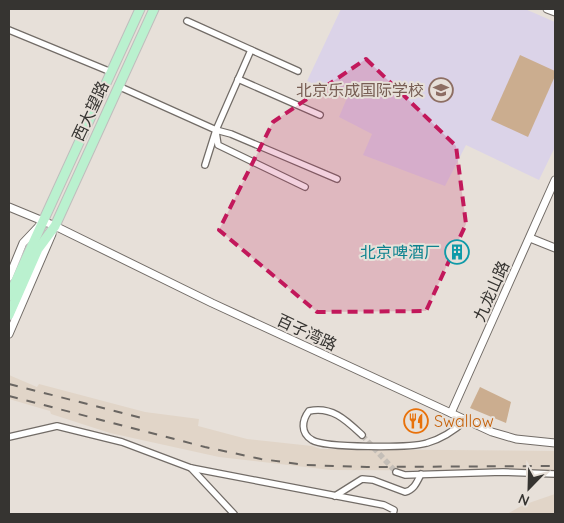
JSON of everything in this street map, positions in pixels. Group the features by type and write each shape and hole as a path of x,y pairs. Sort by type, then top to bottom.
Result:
{"main road":[{"name":"西大望路","path":"9,296 140,9"},
{"name":"西大望路","path":"9,315 38,249 54,226 154,9"}],"street":[{"path":"547,9 555,12"},
{"path":"187,21 298,71"},
{"path":"9,30 111,72"},
{"path":"205,165 216,130 251,50"},
{"path":"238,79 320,115"},
{"path":"118,86 216,130 231,134 337,178"},
{"path":"216,130 218,145 305,187"},
{"name":"九龙山路","path":"451,413 555,180"},
{"path":"9,207 43,221"},
{"name":"百子湾路","path":"43,221 212,303 492,432 516,439 555,443"},
{"name":"西大望路","path":"9,277 23,243 43,221"},
{"name":"西大望路","path":"9,334 54,226"},
{"path":"530,238 555,248"},
{"path":"362,435 342,416 330,411 320,408 309,411 305,417 303,427 305,435 313,441 326,445 408,446 426,443 454,430 466,420"},
{"path":"9,437 57,426 122,442 190,468 384,505 394,510 393,514"},
{"path":"190,468 234,514"},
{"path":"396,472 404,475 503,472 555,474"},
{"path":"335,496 362,479 373,480 405,492 410,491 416,486 421,474"}],"highlighted area":[{"path":"366,59 456,146 466,224 426,311 317,312 219,230 273,122"}],"shaded area":[{"name":"北京乐成国际学校","path":"341,9 525,9 555,22 555,147 539,180 466,145 445,186 363,155 372,134 339,117 347,98 307,81"},
{"path":"520,55 555,71 555,76 528,137 491,120"},
{"path":"9,375 37,387 39,384 145,412 199,419 198,426 247,439 312,446 321,449 555,451 555,471 331,470 219,457 110,433 51,414 50,411 9,399"},
{"path":"480,387 511,402 506,423 470,408"},
{"path":"555,494 555,514 507,514 523,505"}],"tunnel":[{"path":"362,435 396,472"}],"railway":[{"path":"9,384 146,419"},
{"path":"9,396 205,447 261,459 305,465 367,467 555,466"}],"place":[{"name":"北京乐成国际学校","path":"441,90"},
{"name":"北京啤酒厂","path":"457,252"},
{"name":"Swallow","path":"416,421"}]}
